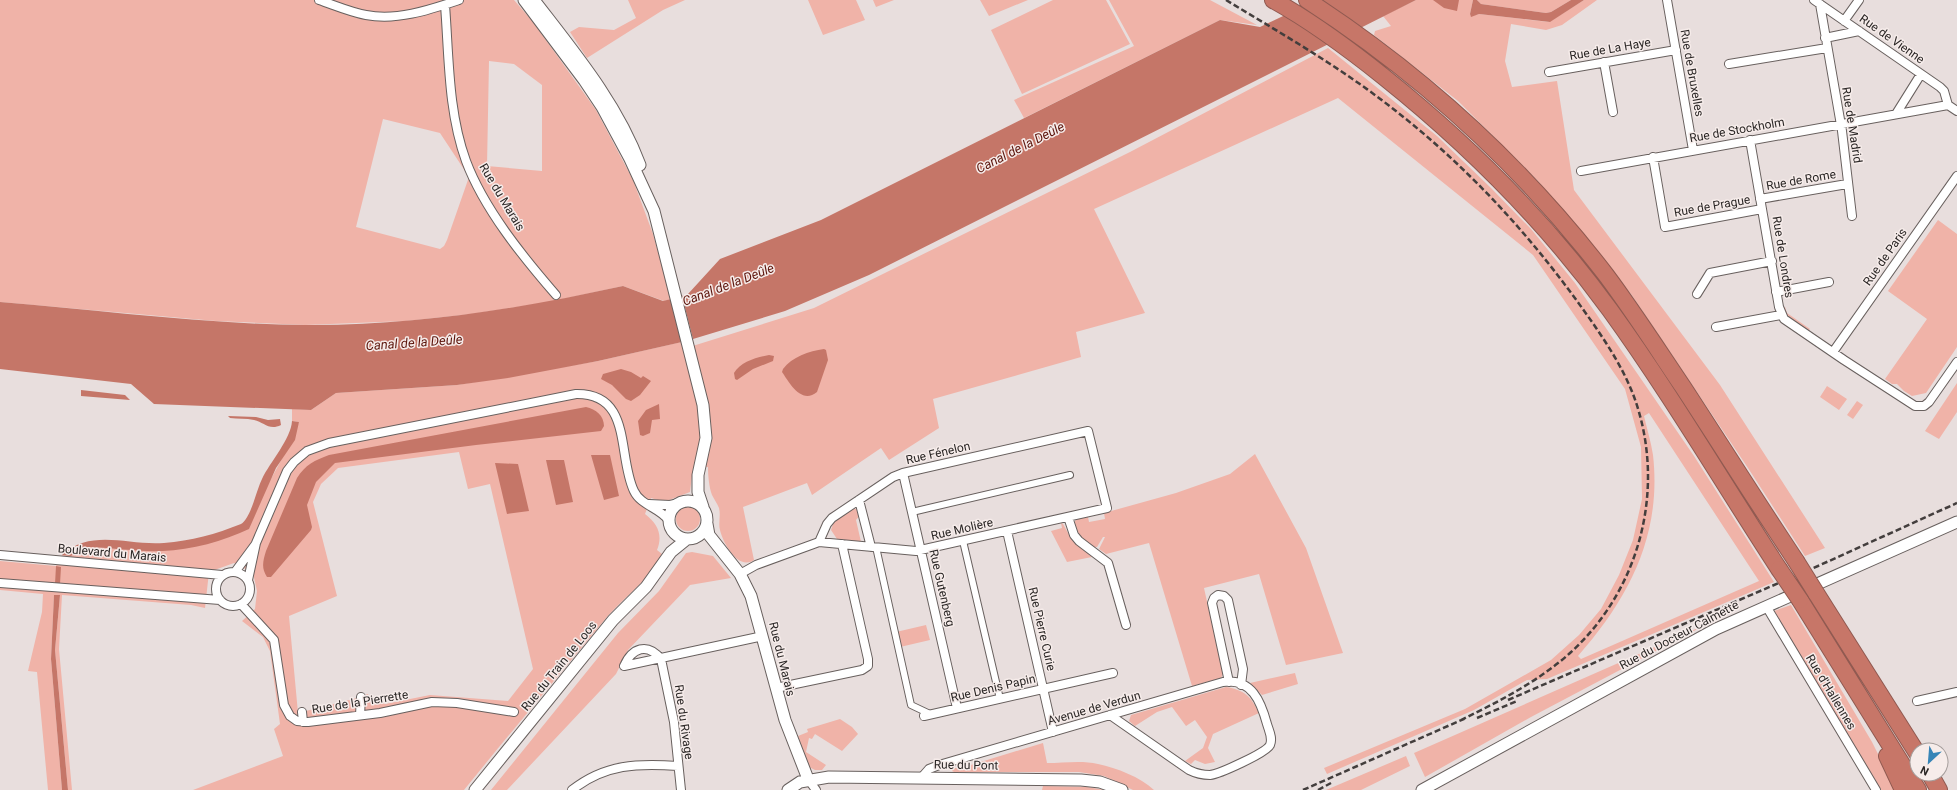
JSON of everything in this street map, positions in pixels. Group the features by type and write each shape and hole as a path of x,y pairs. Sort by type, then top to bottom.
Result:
{"highway":[{"path":"1273,0 1288,8 1342,44 1414,101 1468,149 1524,206 1568,256 1609,309 1637,349 1800,600 1918,790"},
{"path":"1307,0 1359,35 1426,88 1479,135 1522,178 1564,224 1605,275 1646,330 1816,592 1910,742"},
{"path":"1856,689 1903,790"}],"street":[{"path":"319,0 363,14 376,16 406,16 459,0"},
{"path":"524,0 581,76 602,107 630,159 654,212"},
{"path":"248,580 256,543 287,471 298,458 311,448 328,443 576,394 589,395 599,398 613,410 618,422 632,486 638,498 664,515 675,534 690,539 702,534 707,524 707,515 699,498 697,479 706,434 702,398 648,187 637,157 615,112 589,72 534,0"},
{"name":"Rue de Bruxelles","path":"1667,0 1694,150"},
{"path":"1844,21 1859,0"},
{"name":"Rue de Vienne","path":"1817,2 1944,91 1948,105"},
{"name":"Rue de Madrid","path":"1817,2 1841,124 1848,178 1846,184 1852,216"},
{"name":"Rue du Marais","path":"445,5 454,114 466,161 481,192 519,250 556,295"},
{"path":"1825,38 1859,31"},
{"path":"1729,64 1827,48"},
{"name":"Rue de La Haye","path":"1549,72 1676,50"},
{"path":"1604,62 1613,112"},
{"path":"1896,114 1921,74"},
{"path":"1948,105 1957,111"},
{"name":"Rue de Stockholm","path":"1581,171 1948,105"},
{"name":"Rue de Londres","path":"1750,140 1781,315 1909,404 1920,407 1929,402 1957,362"},
{"name":"Rue de Prague","path":"1653,157 1665,227 1762,209"},
{"name":"Rue de Paris","path":"1833,352 1957,176"},
{"name":"Rue de Rome","path":"1760,199 1846,184"},
{"path":"1697,294 1710,273 1772,261"},
{"path":"1776,292 1829,282"},
{"path":"1716,327 1781,315"},
{"name":"Rue Fénelon","path":"819,542 829,520 892,477 903,473 1088,431 1107,508"},
{"name":"Rue Gutenberg","path":"903,473 958,708"},
{"path":"912,512 1070,475"},
{"path":"670,524 672,509 682,502 697,479"},
{"path":"859,500 873,547 911,705 927,715"},
{"path":"646,503 665,505 682,502 696,502 703,507"},
{"name":"Rue Molière","path":"819,542 904,551 921,551 1107,508"},
{"path":"1068,517 1072,530 1078,541 1108,563 1126,625"},
{"name":"Rue du Docteur Calmette","path":"1422,790 1690,642 1766,606 1957,522"},
{"name":"Rue du Train de Loos","path":"665,560 671,540 670,524"},
{"name":"Rue du Marais","path":"707,524 709,535 720,551 740,574 751,596 785,720 808,779"},
{"name":"Rue Pierre Curie","path":"1007,531 1053,732"},
{"name":"Rue du Marais","path":"690,539 720,551"},
{"name":"Rue du Train de Loos","path":"475,790 613,620 646,587 676,547 690,539"},
{"path":"963,541 1000,699"},
{"path":"740,574 756,565 819,542"},
{"path":"235,572 256,543"},
{"path":"776,688 862,670 868,666 868,659 842,544"},
{"name":"Boulevard du Marais","path":"0,556 222,576"},
{"path":"0,584 220,600 230,606 240,604 248,596 250,585 248,580 240,573 235,572 222,576 216,590 220,600"},
{"path":"1110,715 1189,770 1201,774 1213,774 1265,751 1270,743 1271,736 1258,697 1241,685 1243,669 1228,600 1224,596 1218,595 1214,598 1212,603 1229,682"},
{"name":"Rue de la Pierrette","path":"240,604 274,640 284,705 293,719 303,722 360,715 432,702 457,703 514,712"},
{"name":"Rue d'Hallennes","path":"1766,606 1876,790"},
{"name":"Rue du Rivage","path":"681,790 674,722 661,659 763,636"},
{"name":"Rue Denis Papin","path":"927,715 1113,673"},
{"name":"Avenue de Verdun","path":"922,777 929,769 1110,715 1229,682 1241,685"},
{"path":"1917,701 1957,692"},
{"path":"360,715 361,697"},
{"path":"302,712 303,722"},
{"path":"945,778 947,766 955,761"},
{"path":"572,790 588,778 606,771 642,765 678,766"},
{"name":"Rue du Pont","path":"808,779 848,776 1081,780 1100,782 1122,790"},
{"path":"788,790 796,784 808,779 816,790"}],"shaded area":[{"path":"0,0 514,0 533,22 596,110 633,180 653,234 671,299 664,301 623,286 549,302 472,314 406,321 305,325 216,321 0,302","holes":["489,61 514,64 542,85 542,171 487,166","383,119 440,133 469,177 447,240 444,246 440,249 356,227"]},
{"path":"628,0 685,0 663,10 587,58 570,32 579,27 614,30 636,18"},
{"path":"808,0 856,0 865,20 823,35"},
{"path":"873,0 894,0 876,7"},
{"path":"980,0 1028,0 989,16"},
{"path":"1053,0 1106,0 1130,44 1022,94 991,30"},
{"path":"1109,0 1210,0 1257,25 1220,20 1024,118 1014,100 1134,46"},
{"path":"1416,0 1473,0 1470,14 1471,16 1479,14 1549,22 1584,0 1597,0 1562,25 1546,30 1511,24 1505,61 1512,87 1557,81 1574,190 1720,385 1825,548 1805,556 1748,468 1631,294 1538,181 1458,101 1374,35 1375,31 1391,26 1383,16"},
{"path":"1477,0 1571,0 1551,12 1546,13 1481,4"},
{"path":"1328,48 1437,136 1531,229 1575,283 1694,456 1774,582 1547,679 1527,680 1474,710 1327,774 1324,768 1465,709 1551,660 1579,635 1601,609 1619,575 1633,540 1642,499 1641,447 1625,389 1533,255 1338,98 1094,209 1145,313 1076,332 1081,357 933,399 939,428 889,460 881,448 812,495 807,483 743,507 754,560 742,562 737,559 724,542 719,527 719,508 710,488 708,467 693,468 690,492 664,502 651,498 645,514 658,530 659,545 657,550 662,554 656,564 650,573 607,617 464,790 193,790 283,756 274,729 280,724 270,651 263,637 242,621 255,609 257,591 253,573 234,563 209,572 205,608 191,605 62,595 59,649 72,790 68,790 55,650 60,595 54,595 51,659 62,790 48,790 37,672 28,671 42,612 43,594 0,590 0,561 56,566 62,555 71,556 80,550 90,547 153,551 177,549 249,528 265,490 284,455 299,422 292,421 292,409 311,410 336,393 457,385 598,361 682,342 683,349 814,308 1130,152","holes":["1649,413 1759,581 1581,659 1578,656 1596,634 1627,588 1638,564 1647,538 1652,512 1654,484 1653,455 1644,416","459,452 468,489 490,484 533,669 508,701 430,695 385,704 367,694 365,696 298,713 289,616 337,596 313,502 321,484 338,468"]},
{"path":"1938,220 1957,234 1957,347 1926,393 1912,396 1897,384 1892,384 1885,379 1927,319 1888,291"},
{"path":"1785,307 1787,313 1810,329 1808,331 1786,316 1782,308"},
{"path":"1957,383 1957,412 1939,439 1925,431"},
{"path":"1827,386 1847,399 1839,410 1820,397"},
{"path":"1857,401 1863,405 1853,419 1847,415"},
{"path":"1255,454 1306,548 1343,653 1286,665 1259,574 1204,588 1223,674 1221,678 1192,686 1149,543 1106,554 1099,549 1105,537 1103,537 1097,547 1091,547 1078,534 1074,524 1076,519 1088,517 1089,522 1105,519 1104,513 1176,493 1230,474"},
{"path":"688,507 693,508 699,514 699,524 693,530 688,531 683,530 677,524 676,519 677,514 683,508"},
{"path":"852,509 857,509 861,514 856,520 861,542 837,539 831,530 834,521"},
{"path":"1061,523 1072,540 1092,557 1067,562 1051,531 1062,528"},
{"path":"692,552 713,556 731,578 690,585 628,650 616,674 507,790 491,790 618,633 659,591 686,553"},
{"path":"1791,605 1872,742 1896,790 1880,790 1774,611"},
{"path":"1707,624 1531,717 1425,777 1414,753"},
{"path":"926,625 930,640 900,647 896,632"},
{"path":"1295,673 1298,684 1262,695 1250,683"},
{"path":"1226,687 1238,690 1250,698 1259,713 1213,734 1208,748 1215,762 1205,764 1195,760 1191,764 1185,761 1203,748 1207,737 1195,720 1186,726 1172,707 1157,712 1135,726 1129,721 1131,715"},
{"path":"840,719 852,727 858,734 842,751 815,734 812,739 809,738 806,752 826,765 822,770 815,770 809,767 798,736 808,732 807,729"},
{"path":"1043,743 1047,763 1086,762 1105,766 1135,777 1154,790 1133,790 1104,776 1079,772 954,772 951,768 961,768"},
{"path":"1406,756 1410,766 1361,790 1326,790"},
{"path":"1043,786 1087,787 1105,790 1042,790"}],"water":[{"name":"Canal de la Deûle","path":"1317,0 1416,0 869,275 785,311 693,339 682,296 688,294 720,259 821,220 1220,20 1260,27"},
{"path":"1433,0 1459,0 1457,11 1444,8"},
{"path":"1473,0 1477,0 1481,4 1546,13 1551,12 1571,0 1584,0 1550,22 1479,14 1471,17 1470,14"},
{"name":"Canal de la Deûle","path":"623,286 663,301 671,299 682,342 598,361 508,378 457,385 336,393 311,410 154,404 131,384 0,369 0,302 228,322 344,325 425,319 504,309"},
{"path":"824,349 826,350 828,360 817,392 806,396 801,394 796,391 788,381 782,372 783,369 791,361 801,355"},
{"path":"769,355 774,356 773,361 753,369 737,380 735,379 734,373 740,366 754,359"},
{"path":"621,369 631,372 641,378 643,376 651,381 640,395 631,401 626,399 612,385 601,379 603,374"},
{"path":"81,390 125,395 130,400 81,396"},
{"path":"659,404 660,419 652,420 650,433 643,436 640,435 638,421 646,410"},
{"path":"586,407 596,411 603,419 604,426 601,431 335,463 316,482 307,505 312,527 311,530 271,577 267,577 265,574 263,564 266,551 297,478 307,466 315,461 329,455"},
{"path":"228,416 256,417 268,420 280,419 281,425 277,427 270,427 258,421 230,418"},
{"path":"292,421 299,422 295,440 276,468 249,529 218,541 185,549 154,551 90,547 80,550 71,556 62,555 74,547 86,542 98,540 151,543 184,541 222,531 241,524 248,516 262,479 284,443 291,428"},
{"path":"591,455 610,455 619,496 604,500"},
{"path":"546,460 564,460 573,502 556,505"},
{"path":"495,463 518,464 529,511 507,514"},
{"path":"56,566 61,567 60,584 55,584"},
{"path":"54,595 60,595 55,650 68,790 62,790 51,659"}],"railway":[{"path":"1226,0 1310,51 1372,93 1418,129 1468,174 1514,222 1557,274 1608,346 1622,370 1633,394 1643,428 1648,463 1647,498 1641,533 1631,566 1615,598 1595,627 1570,653 1558,663 1532,682 1461,720"},
{"path":"1508,700 1818,566 1957,503"},
{"path":"1477,718 1517,701"},
{"path":"1303,790 1466,718"},
{"path":"1318,790 1331,783"}]}
